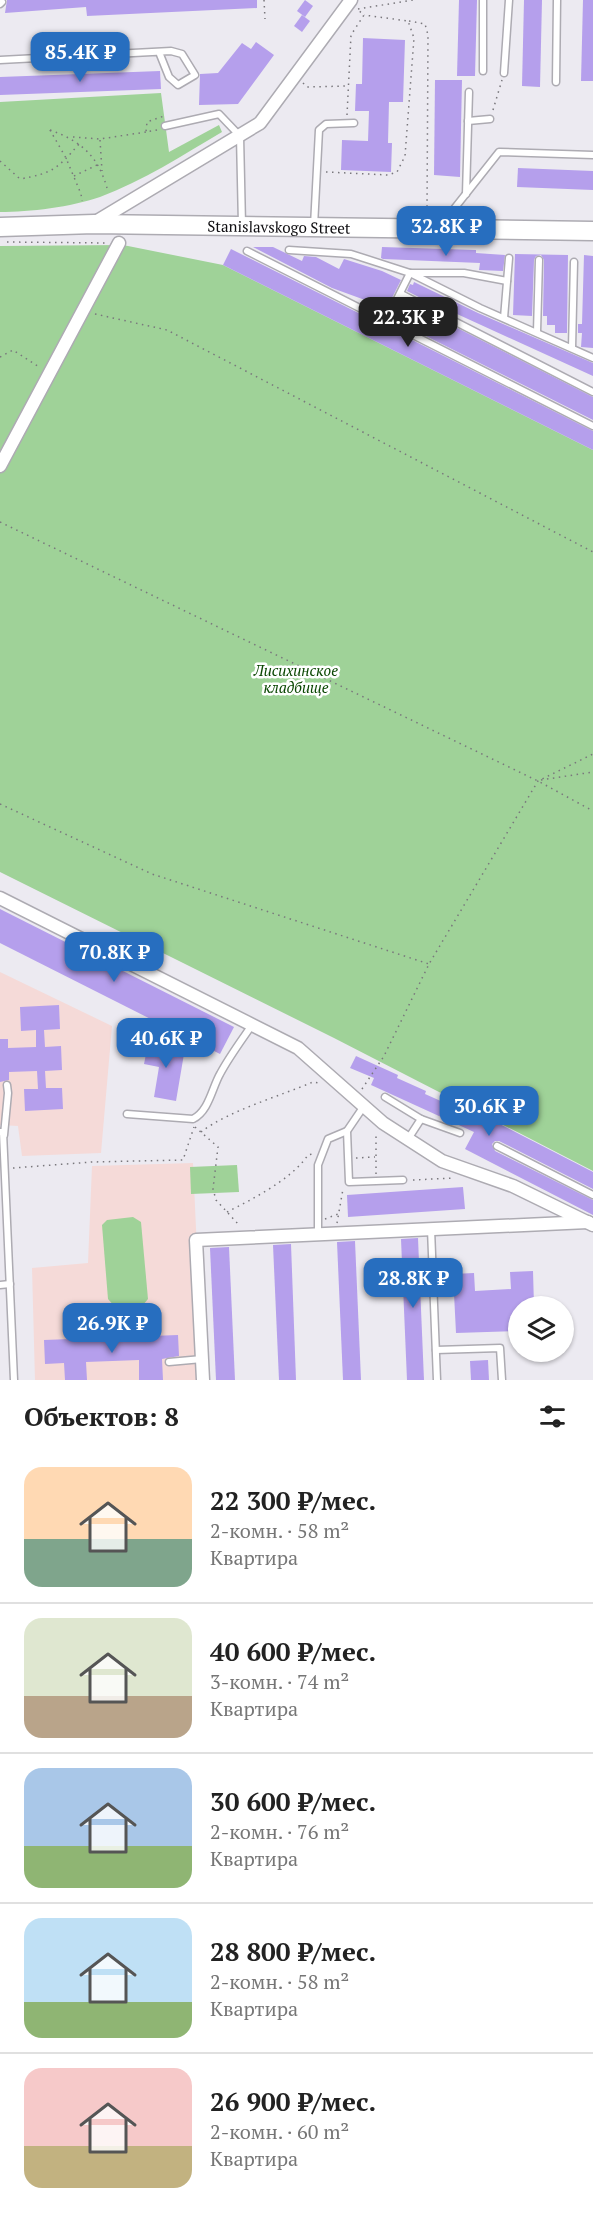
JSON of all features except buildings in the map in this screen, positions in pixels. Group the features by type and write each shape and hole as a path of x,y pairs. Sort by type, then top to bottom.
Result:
{"main road":[{"name":"Stanislavskogo Street","path":"0,227 94,224 593,231"}],"street":[{"path":"94,224 260,123 351,0"},
{"path":"0,466 119,243"},
{"path":"0,898 298,1048 383,1123 442,1161 513,1186 591,1224"},
{"path":"203,1380 196,1240 249,1237 318,1228 335,1233 591,1224"}],"lane":[{"path":"483,0 483,71"},
{"path":"504,73 509,0"},
{"path":"556,82 557,0"},
{"path":"0,60 171,51 182,54 195,75 178,85 169,77 159,52"},
{"path":"466,195 469,92"},
{"path":"164,127 219,114 240,136 242,226"},
{"path":"468,121 490,119"},
{"path":"314,227 319,130 326,124 351,124"},
{"path":"439,228 499,152 593,155"},
{"path":"289,250 351,255 410,273 593,358"},
{"path":"247,251 593,426"},
{"path":"504,318 509,258"},
{"path":"537,332 539,260"},
{"path":"572,348 574,262"},
{"path":"410,273 464,273 507,281"},
{"path":"386,321 410,273"},
{"path":"400,294 593,392"},
{"path":"127,1114 193,1119 197,1117 206,1107 220,1074 252,1025"},
{"path":"7,1084 2,1156 4,1168 3,1219 10,1284 14,1380"},
{"path":"385,1097 421,1119 460,1133"},
{"path":"359,1103 347,1131 350,1182 403,1180"},
{"path":"408,1139 421,1119"},
{"path":"318,1228 318,1165 328,1138 347,1131"},
{"path":"0,1132 3,1132 3,1139"},
{"path":"497,1146 593,1195"},
{"path":"431,1229 437,1380"},
{"path":"0,1285 10,1284"},
{"path":"436,1350 500,1348 502,1380"},
{"path":"169,1362 202,1359"}],"path":[{"path":"264,0 265,19"},
{"path":"413,0 357,9 364,15 425,24 428,35 427,211"},
{"path":"351,124 349,86 351,34 364,15"},
{"path":"316,172 388,175 397,172 405,156 414,38 408,21"},
{"path":"490,119 504,73"},
{"path":"296,75 307,87 349,86"},
{"path":"146,132 147,123 164,116"},
{"path":"82,201 66,158 50,130 71,137 100,139 164,127"},
{"path":"71,137 102,171"},
{"path":"100,139 102,171 107,188"},
{"path":"0,161 20,179 48,174 79,144"},
{"path":"74,176 98,164"},
{"path":"0,242 119,243"},
{"path":"84,312 167,330 593,552"},
{"path":"0,357 13,350 50,374"},
{"path":"0,522 538,781 593,811"},
{"path":"359,1103 429,964 538,781 593,754"},
{"path":"538,781 593,772"},
{"path":"0,804 152,874 429,964"},
{"path":"201,1132 211,1124 313,1082 338,1084"},
{"path":"4,1168 92,1162 183,1160 194,1126 218,1147 213,1189 216,1200 249,1237"},
{"path":"376,1129 376,1181"},
{"path":"227,1212 249,1201 300,1167 308,1155 323,1153"},
{"path":"348,1158 376,1157"},
{"path":"403,1180 458,1178 468,1170"},
{"path":"335,1233 343,1189 350,1182"},
{"path":"318,1228 339,1214"}],"shaded area":[{"path":"0,972 112,1026 101,1153 22,1156 18,1126 0,1125"},
{"path":"193,1163 203,1380 35,1380 32,1268 88,1263 92,1166"}],"green space":[{"path":"161,93 169,152 219,125 222,132 147,175 100,197 50,208 0,212 0,102"},
{"name":"Лисихинское кладбище","path":"123,245 223,265 593,450 593,1171 334,1038 0,872 0,246"},
{"path":"237,1165 239,1192 191,1194 190,1167"},
{"path":"133,1217 141,1222 148,1299 142,1306 116,1308 108,1299 102,1225 107,1220"}]}
